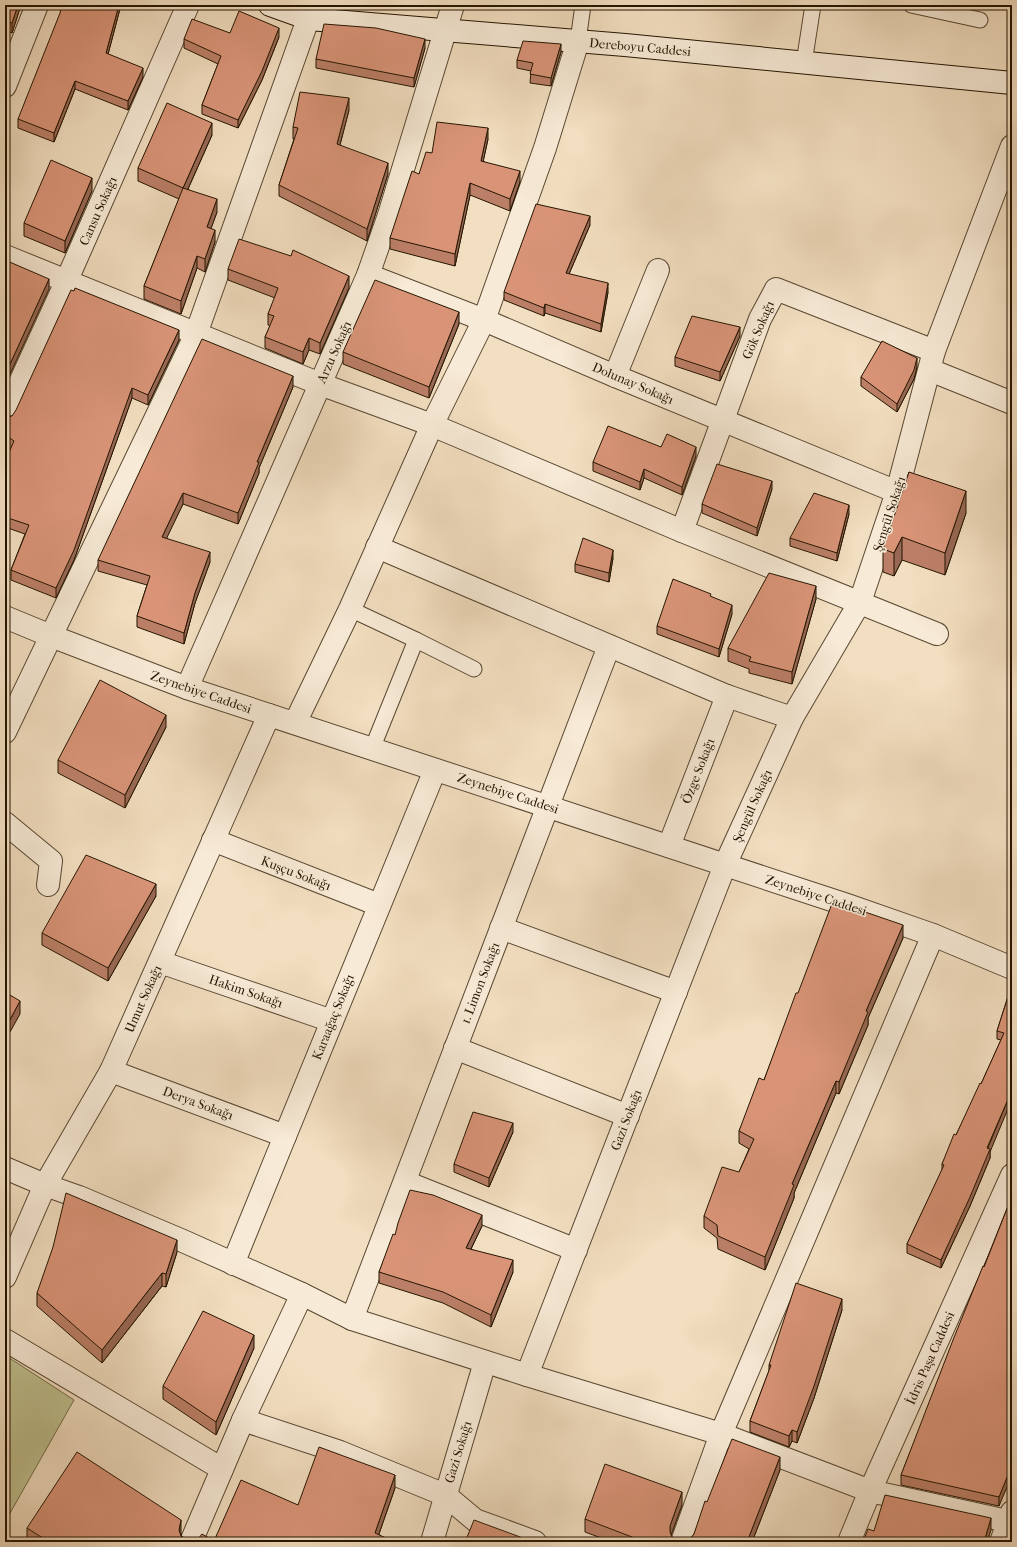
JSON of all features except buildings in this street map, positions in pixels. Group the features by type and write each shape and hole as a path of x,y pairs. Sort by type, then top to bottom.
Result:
{"street":[{"path":"5,86 37,5"},
{"name":"Cansu Sokağı","path":"5,415 66,282 188,5"},
{"name":"Dereboyu Caddesi","path":"270,5 446,30 578,41 1012,83"},
{"name":"Arzu Sokağı","path":"187,688 368,275 389,215 453,5"},
{"path":"5,732 196,334 311,12"},
{"path":"295,723 350,609 432,426 484,320 496,291 545,148 578,41"},
{"name":"Şengül Sokağı","path":"725,865 792,718 860,602 897,492 932,361 1012,146"},
{"path":"5,256 320,384 432,426 938,634"},
{"path":"615,376 658,270"},
{"name":"Dolunay Sokağı","path":"368,275 484,320 723,421 897,492"},
{"name":"Gök Sokağı","path":"682,530 760,319 776,289 932,361"},
{"path":"932,361 1012,403"},
{"path":"377,547 726,696 792,718"},
{"name":"Zeynebiye Caddesi","path":"5,617 187,688 847,905 932,935 1012,968"},
{"name":"1. Limon Sokağı","path":"352,1319 609,646"},
{"name":"Özge Sokağı","path":"669,846 726,696"},
{"name":"Umut Sokağı","path":"5,1277 45,1185 111,1071 269,715"},
{"name":"Karaağaç Sokağı","path":"233,1264 284,1136 435,770"},
{"path":"5,823 51,861 48,885"},
{"name":"Kuşçu Sokağı","path":"213,840 379,905"},
{"name":"Gazi Sokağı","path":"527,1376 725,865"},
{"path":"501,928 676,992"},
{"path":"682,1542 721,1434 932,935"},
{"name":"Hakim Sokağı","path":"160,962 332,1021"},
{"path":"455,1048 628,1116"},
{"name":"Derya Sokağı","path":"111,1071 284,1136"},
{"path":"5,1168 86,1200 302,1294 352,1319 527,1376 721,1434 870,1491 1011,1518 1001,1542"},
{"name":"İdris Paşa Caddesi","path":"849,1542 870,1491 1012,1175"},
{"path":"405,1182 576,1250"},
{"path":"191,1542 243,1420 302,1294"},
{"path":"5,1340 222,1469"},
{"name":"Gazi Sokağı","path":"432,1542 485,1362"},
{"path":"243,1420 340,1452 445,1495 475,1520 536,1542"}],"lane":[{"path":"578,41 582,5"},
{"path":"804,63 813,5"},
{"path":"911,5 980,20"},
{"path":"350,609 474,669"},
{"path":"372,749 416,640"}],"green space":[{"path":"5,1359 11,1359 74,1400 5,1522"}]}
